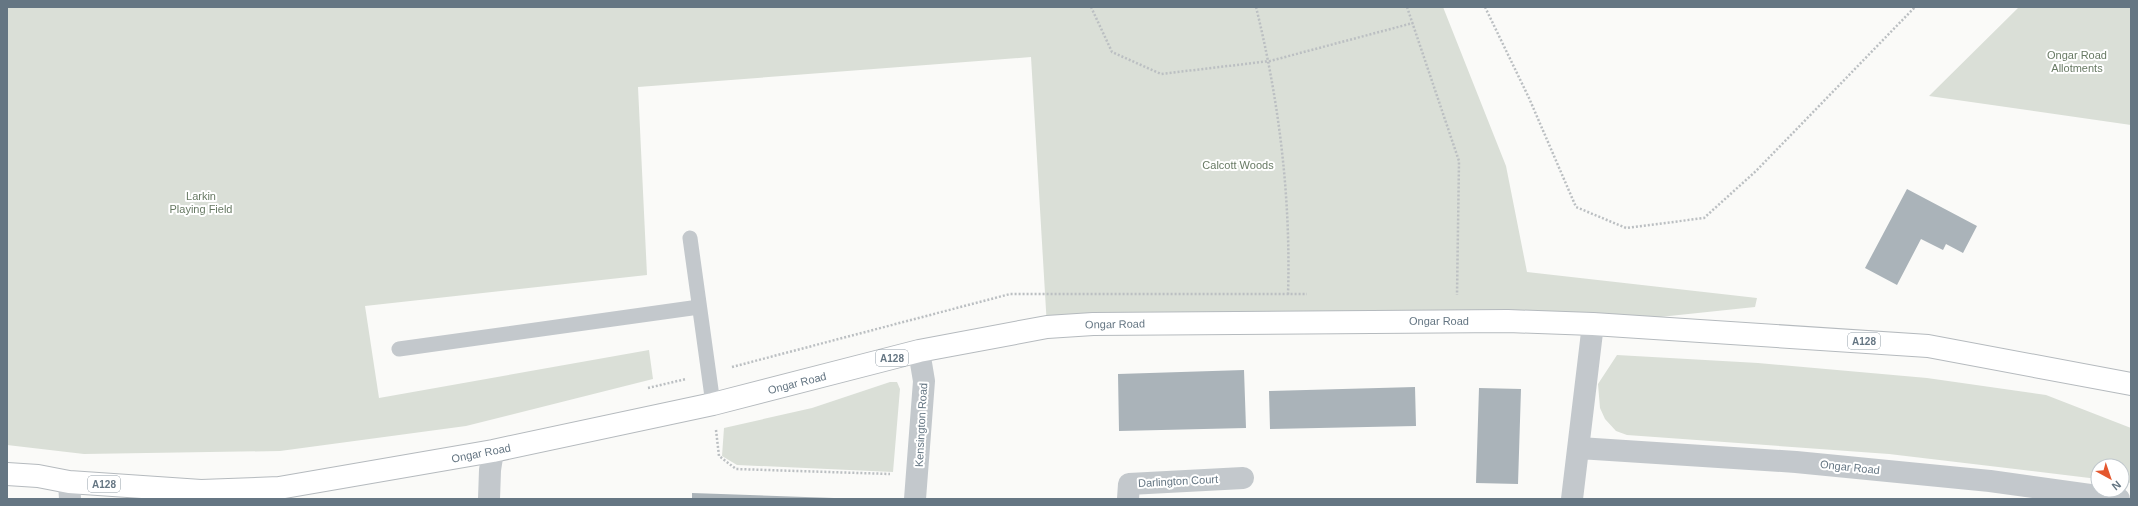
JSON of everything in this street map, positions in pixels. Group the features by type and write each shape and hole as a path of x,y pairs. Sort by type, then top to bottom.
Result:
{"main road":[{"name":"Ongar Road","path":"7,474 38,476 70,491 201,495 280,494 493,451 713,404 920,351 1047,327 1093,324 1458,321 1593,324 1928,346 2131,384"}],"street":[{"path":"1572,499 1593,324"},
{"name":"Kensington Road","path":"915,499 918,476 924,381 920,351"},
{"name":"Ongar Road","path":"1579,448 1796,462 1990,481 2119,499"},
{"path":"490,499 490,470 493,451"},
{"name":"Darlington Court","path":"1128,499 1129,484 1243,478"}],"lane":[{"path":"690,238 713,404"},
{"path":"399,349 699,307"}],"path":[{"path":"1091,7 1112,52 1161,74 1270,61 1413,23"},
{"path":"1256,7 1270,61 1283,160 1288,238 1287,323"},
{"path":"1407,7 1459,161 1458,321"},
{"path":"1485,7 1529,98 1576,207 1626,228 1704,218 1756,171 1915,7"},
{"path":"713,404 719,456 736,469 918,476"}],"green space":[{"path":"7,7 1443,7 1506,166 1527,272 1757,298 1755,307 1593,324 1047,327 1031,57 638,87 647,275 365,306 379,398 649,350 653,379 466,426 280,451 84,454 7,445"},
{"name":"Ongar Road Allotments","path":"2019,7 2131,7 2131,125 1929,96"},
{"path":"1617,355 1758,363 1927,378 2046,395 2131,428 2131,483 2130,458 2090,458 2090,478 1889,454 1627,435 1616,431 1605,419 1600,408 1598,384"},
{"path":"890,382 897,382 900,389 893,472 737,465 722,456 724,428 812,408"}],"building":[{"path":"1907,189 1977,226 1963,253 1946,244 1943,250 1921,239 1897,285 1865,268"},
{"path":"1244,370 1246,428 1119,431 1118,374"},
{"path":"1415,387 1416,426 1270,429 1269,391"},
{"path":"1479,388 1521,389 1518,484 1476,483"},
{"path":"692,493 834,498 834,499 692,499"}],"park label":[{"name":"Calcott Woods","path":"1238,165"},
{"name":"Larkin Playing Field","path":"201,202"}]}
